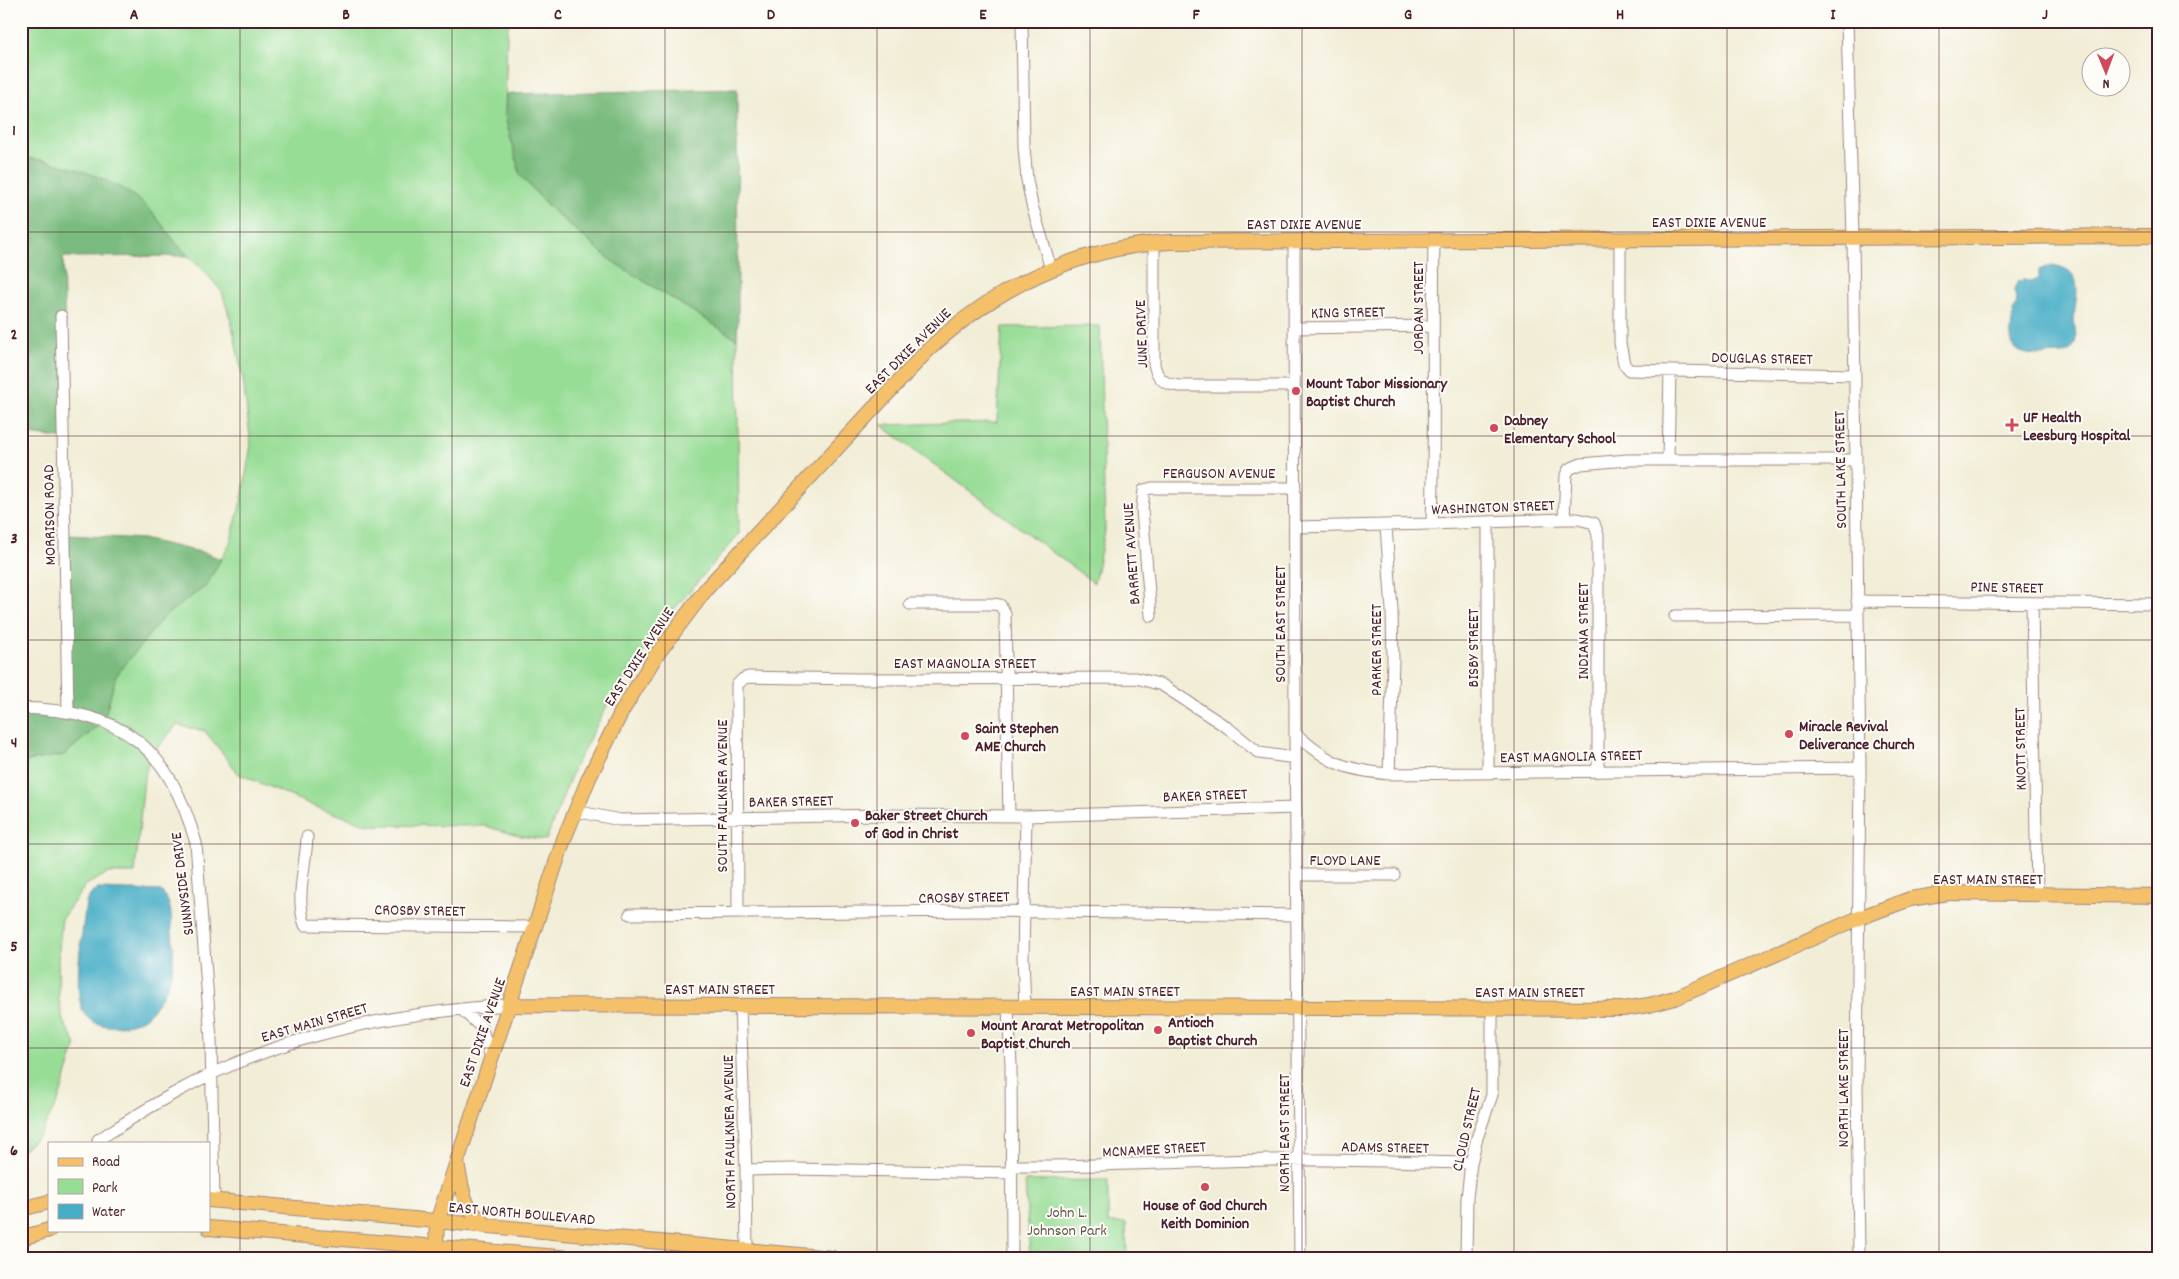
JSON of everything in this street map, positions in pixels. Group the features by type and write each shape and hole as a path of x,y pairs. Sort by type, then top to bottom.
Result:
{"main road":[{"name":"EAST DIXIE AVENUE","path":"436,1252 437,1222 575,811 604,744 642,678 686,614 730,562 944,335 994,297 1051,269 1103,252 1154,243 1294,240 1434,241 2158,236"},
{"name":"EAST MAIN STREET","path":"509,1005 1623,1009 1675,998 1859,918 1910,899 1927,895 1948,893 2158,896"},
{"path":"457,1161 467,1206 474,1216 488,1227"},
{"path":"21,1209 48,1202"},
{"name":"EAST NORTH BOULEVARD","path":"210,1203 437,1222 747,1254 832,1258"},
{"path":"210,1228 436,1252 570,1258"},
{"path":"21,1238 48,1230"}],"street":[{"path":"1022,21 1024,142 1027,180 1032,205 1051,269"},
{"name":"SOUTH LAKE STREET","path":"1847,21 1853,238 1860,768 1859,918"},
{"path":"1620,239 1620,343 1624,364 1629,370 1670,372 1668,460"},
{"name":"SOUTH EAST STREET","path":"1294,240 1297,1008"},
{"name":"JORDAN STREET","path":"1432,524 1434,472 1432,326 1434,241"},
{"name":"JUNE DRIVE","path":"1154,243 1154,364 1159,377 1171,385 1180,386 1294,386"},
{"name":"MORRISON ROAD","path":"61,316 68,712"},
{"name":"KING STREET","path":"1294,328 1432,326"},
{"name":"DOUGLAS STREET","path":"1670,372 1854,375"},
{"name":"WASHINGTON STREET","path":"1296,526 1386,526 1564,519 1566,475 1573,466 1604,461 1855,460"},
{"name":"FERGUSON AVENUE","path":"1144,490 1170,488 1295,488"},
{"name":"BARRETT AVENUE","path":"1144,490 1142,510 1151,616"},
{"name":"INDIANA STREET","path":"1564,519 1590,521 1594,524 1598,535 1598,770"},
{"name":"BISBY STREET","path":"1488,522 1488,773"},
{"name":"PARKER STREET","path":"1386,526 1392,652 1389,774"},
{"name":"PINE STREET","path":"1857,601 2158,604"},
{"path":"910,604 979,603 1000,605 1005,613 1009,816"},
{"name":"KNOTT STREET","path":"2032,603 2037,895"},
{"path":"1675,616 1857,616"},
{"name":"EAST MAGNOLIA STREET","path":"740,682 748,677 1136,678 1162,686 1228,728 1259,752 1295,758"},
{"name":"SOUTH FAULKNER AVENUE","path":"738,912 737,685 740,682"},
{"name":"SUNNYSIDE DRIVE","path":"21,708 68,712 104,720 130,734 146,745 162,763 178,790 188,815 196,843 211,1040 210,1203"},
{"name":"EAST MAGNOLIA STREET","path":"1295,733 1314,750 1339,765 1360,772 1389,774 1860,768"},
{"name":"BAKER STREET","path":"575,811 620,820 881,815 1026,816 1296,808"},
{"path":"1025,1007 1026,816"},
{"name":"CROSBY STREET","path":"307,838 301,899 302,916 305,925 535,928"},
{"name":"FLOYD LANE","path":"1297,875 1394,875"},
{"name":"CROSBY STREET","path":"630,914 1024,912 1297,915"},
{"name":"NORTH LAKE STREET","path":"1859,918 1859,1258"},
{"name":"EAST MAIN STREET","path":"98,1140 174,1093 211,1075 287,1045 338,1030 402,1016 461,1008 509,1005"},
{"name":"NORTH FAULKNER AVENUE","path":"740,1006 747,1254"},
{"path":"1008,1007 1011,1065 1012,1258"},
{"path":"461,1008 481,1027 491,1057"},
{"name":"NORTH EAST STREET","path":"1297,1008 1299,1017 1300,1258"},
{"name":"CLOUD STREET","path":"1466,1258 1467,1198 1472,1163 1477,1138 1492,1095 1492,1008"},
{"name":"MCNAMEE STREET","path":"746,1170 1011,1169 1176,1162 1299,1160"},
{"name":"ADAMS STREET","path":"1299,1160 1472,1163"}],"green space":[{"path":"21,21 510,21 507,30 505,116 521,176 552,210 612,261 737,339 739,534 664,621 609,702 574,768 546,840 515,835 486,826 369,825 316,807 239,774 205,731 177,725 156,749 132,729 105,715 116,676 164,616 206,586 230,543 242,498 251,445 243,379 232,325 222,292 206,273 178,246 150,210 96,176 43,160 21,158"},
{"path":"737,89 737,339 612,261 552,210 520,175 505,116 506,94"},
{"path":"21,158 55,163 73,168 108,181 125,190 151,211 188,256 63,257 67,439 21,433"},
{"path":"1100,326 1105,531 1094,583 881,425 997,422 1002,327"},
{"path":"68,535 142,539 205,553 221,559 206,586 164,616 116,676 105,715 65,706"},
{"path":"21,713 57,715 99,725 64,755 21,762"},
{"path":"99,725 127,738 150,757 144,778 135,873 108,873 86,885 62,918 58,959 59,999 63,1021 76,1044 59,1099 40,1135 21,1151 21,762 64,755"},
{"name":"John L. Johnson Park","path":"1108,1180 1108,1223 1126,1223 1127,1258 1030,1258 1025,1181"}],"water":[{"path":"2051,265 2070,271 2074,277 2077,291 2074,318 2075,342 2071,350 2062,354 2036,355 2020,352 2011,341 2012,317 2017,303 2014,290 2018,281 2031,282 2039,279 2039,270"},
{"path":"98,889 161,891 165,895 170,909 173,956 166,988 146,1017 120,1026 101,1025 93,1022 86,1016 79,998 81,941 86,902 91,894"}],"place":[{"name":"Mount Tabor Missionary Baptist Church","path":"1296,391"},
{"name":"UF Health Leesburg Hospital","path":"2012,425"},
{"name":"Dabney Elementary School","path":"1494,428"},
{"name":"Miracle Revival Deliverance Church","path":"1789,734"},
{"name":"Saint Stephen AME Church","path":"965,736"},
{"name":"Baker Street Church of God in Christ","path":"855,823"},
{"name":"Antioch Baptist Church","path":"1158,1030"},
{"name":"Mount Ararat Metropolitan Baptist Church","path":"971,1033"},
{"name":"House of God Church Keith Dominion","path":"1205,1187"}]}
